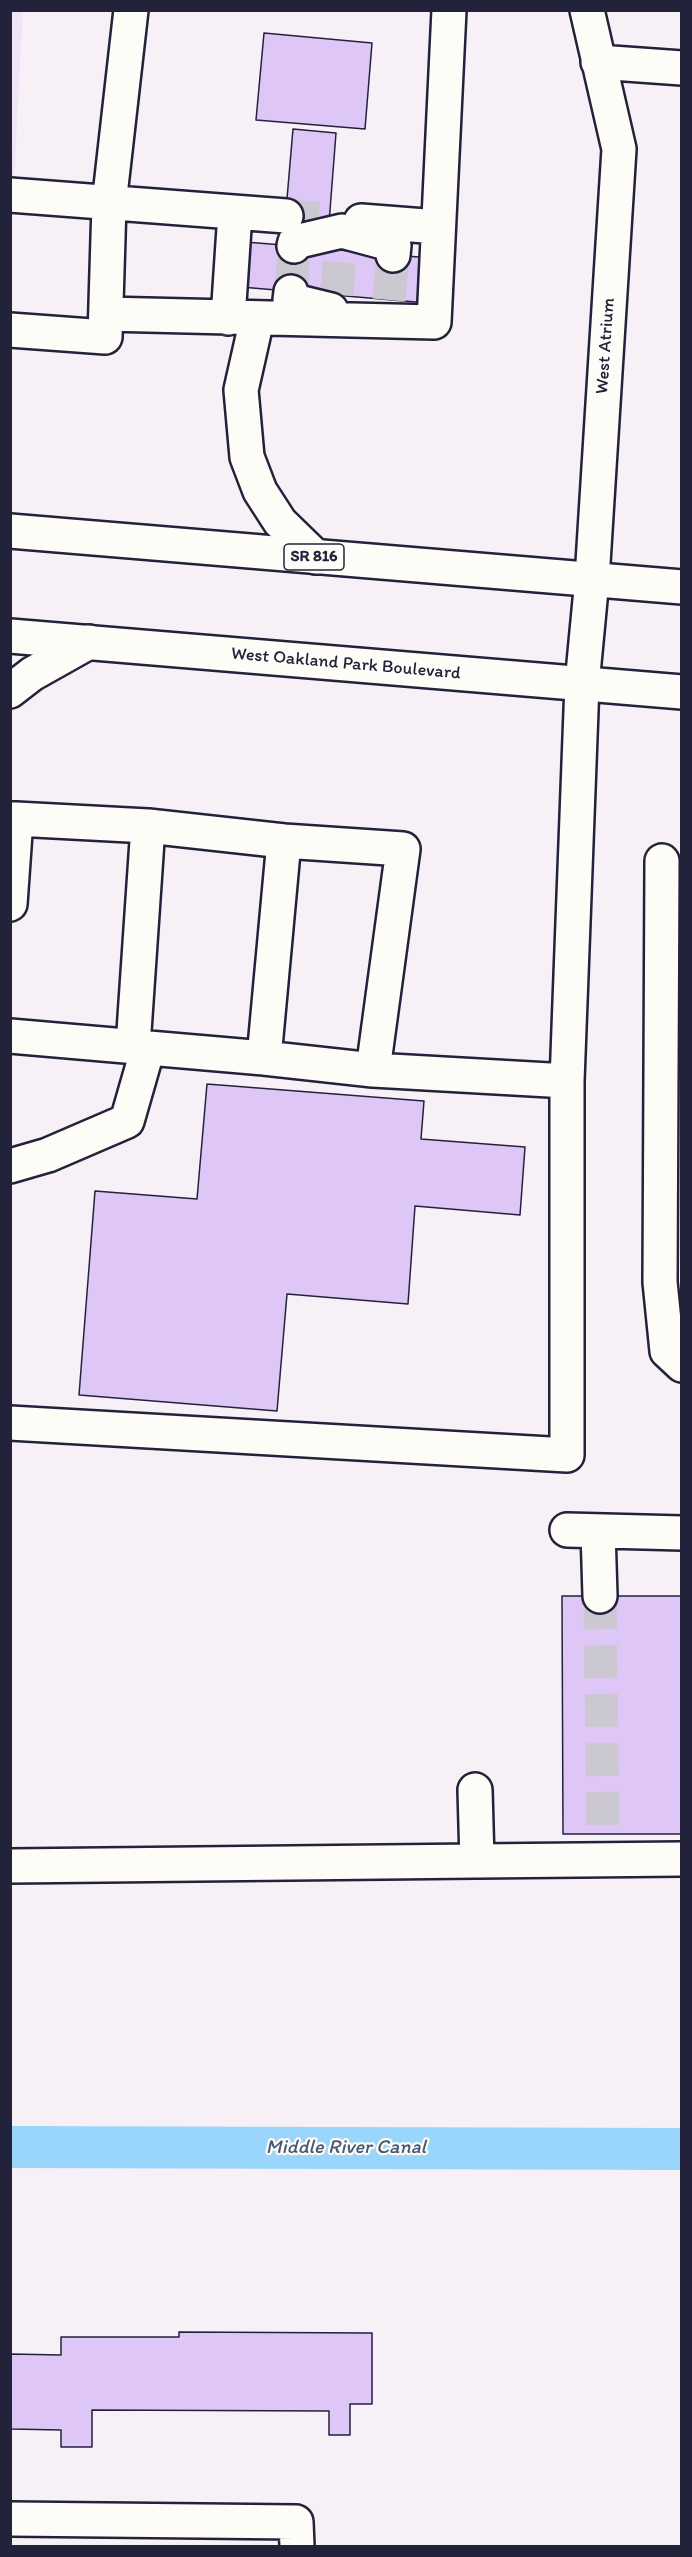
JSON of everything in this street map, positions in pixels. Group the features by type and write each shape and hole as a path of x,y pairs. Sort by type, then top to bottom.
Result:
{"main road":[{"path":"10,330 105,337 109,204 131,10"},
{"path":"291,292 290,300 336,309 434,322 448,10"},
{"name":"West Atrium","path":"10,1423 567,1455 567,1081 582,684 592,579 619,149 587,10"},
{"path":"598,62 681,68"},
{"path":"10,195 235,213 290,231 295,242 338,230 438,227"},
{"path":"235,213 243,319 241,390 247,457 260,490 280,522 316,557"},
{"path":"338,230 394,245 393,255"},
{"path":"106,314 243,319 336,309 388,307 389,300"},
{"name":"SR 816","path":"10,531 681,587"},
{"name":"West Oakland Park Boulevard","path":"10,636 681,692"},
{"path":"10,691 32,674 89,642"},
{"path":"10,904 13,819 148,826 284,841 403,849 373,1070"},
{"path":"10,1166 48,1155 127,1121 140,1047 148,826"},
{"path":"264,1058 284,841"},
{"path":"662,861 672,900 671,1179 660,1282 667,1351 681,1365"},
{"path":"10,1036 373,1070 567,1081"},
{"path":"600,1596 583,1531 681,1533"},
{"path":"475,1790 477,1861"},
{"path":"10,1866 477,1861 603,1847 681,1859"},
{"path":"10,2520 296,2522 297,2547"}],"shaded area":[{"path":"10,11 23,11 11,233 10,233"}],"building":[{"path":"264,33 372,43 365,129 256,120"},
{"path":"293,129 336,133 327,249 430,258 427,303 241,287 245,242 283,245"},
{"path":"207,1084 424,1101 421,1139 525,1147 520,1215 415,1206 408,1304 287,1294 277,1411 79,1395 95,1191 197,1199"},
{"path":"562,1596 682,1596 682,1834 563,1834"},
{"path":"179,2332 372,2333 372,2404 350,2404 350,2435 329,2435 329,2411 92,2410 92,2447 61,2447 61,2430 10,2429 10,2354 61,2355 61,2337 179,2337"}],"waterway":[{"name":"Middle River Canal","path":"10,2147 682,2149"}],"tunnel":[{"path":"286,216 329,219"},
{"path":"291,292 294,246"},
{"path":"337,295 340,251"},
{"path":"389,300 393,255"},
{"path":"600,1596 603,1834"}]}
